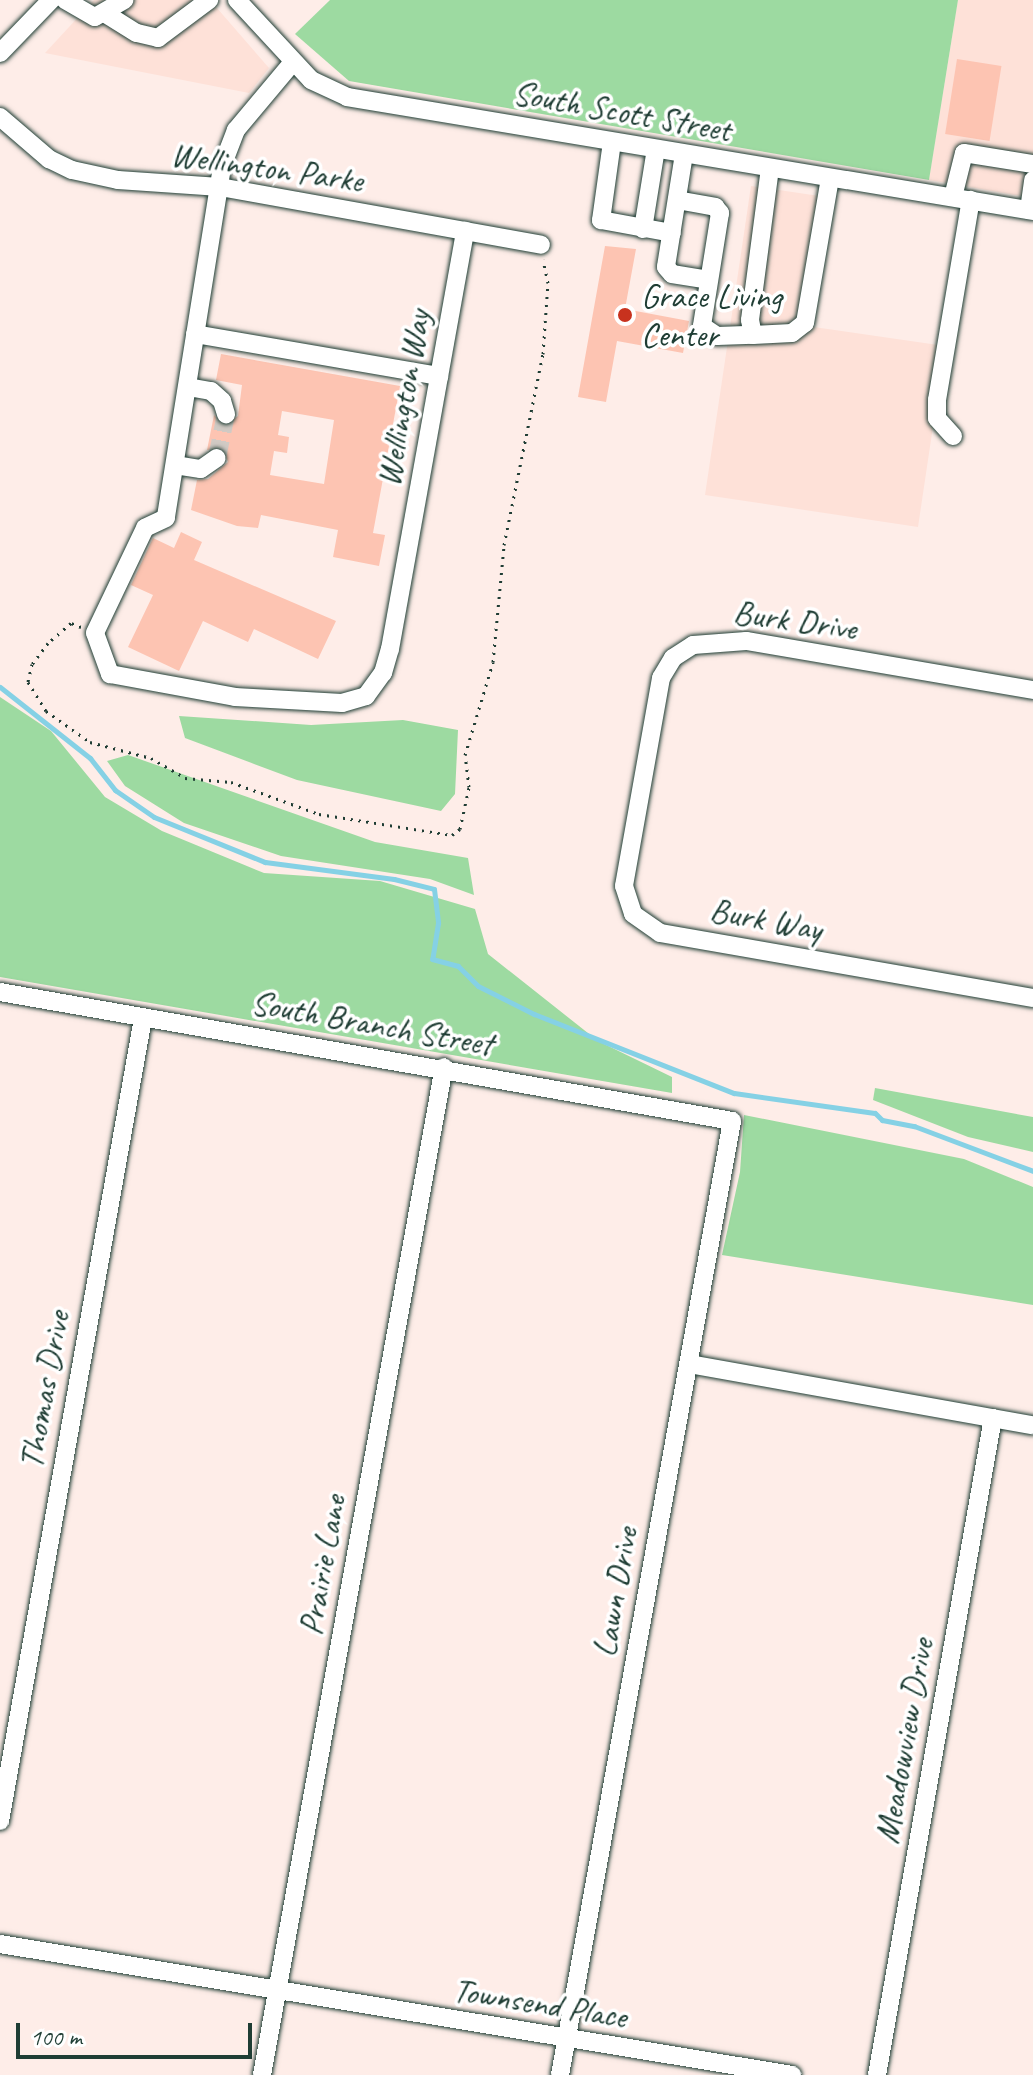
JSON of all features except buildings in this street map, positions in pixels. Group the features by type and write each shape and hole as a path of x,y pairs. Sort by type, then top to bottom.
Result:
{"street":[{"path":"0,53 51,0"},
{"path":"65,0 84,14 106,14 137,33 158,38 209,0"},
{"path":"106,14 125,0"},
{"name":"South Scott Street","path":"237,0 293,62 322,87 347,97 1031,210"},
{"path":"95,633 145,528 166,518 220,187 236,130 293,62"},
{"name":"Wellington Parke","path":"0,117 49,159 72,170 118,180 220,187 541,245"},
{"path":"612,142 599,216 604,222 672,233"},
{"path":"643,229 656,149"},
{"path":"953,436 937,418 937,400 962,199 964,153 1033,164"},
{"path":"684,154 668,271 709,280"},
{"path":"753,335 750,320 770,168"},
{"path":"677,200 718,209 702,326 717,336 792,333 805,323 830,178"},
{"path":"1031,210 1033,180"},
{"name":"Wellington Way","path":"95,633 110,674 235,697 342,703 366,696 383,673 404,575 465,231"},
{"path":"195,334 439,376"},
{"path":"188,387 211,391 226,414"},
{"path":"175,465 201,469 217,458"},
{"name":"Burk Drive","path":"641,776 661,678 673,658 703,643 746,641 1033,690"},
{"name":"Burk Way","path":"641,776 624,886 633,914 645,925 686,938 1033,998"},
{"name":"South Branch Street","path":"0,992 444,1067 732,1121"},
{"name":"Thomas Drive","path":"0,1821 143,1018"},
{"name":"Prairie Lane","path":"262,2075 444,1067"},
{"name":"Lawn Drive","path":"560,2075 732,1121"},
{"path":"689,1364 1033,1425"},
{"name":"Meadowview Drive","path":"877,2075 993,1418"},
{"name":"Townsend Place","path":"0,1944 792,2075"}],"path":[{"path":"95,633 71,623 32,664 28,682 46,711 90,742 151,758 185,778 231,782 319,814 452,835 460,829 469,787 465,755 493,662 501,561 543,354 548,283 541,245"}],"shaded area":[{"path":"94,0 210,0 269,68 249,93 45,53"},
{"path":"958,0 1033,0 1033,198 929,180"},
{"path":"751,186 826,197 807,326 945,346 918,527 705,495"}],"green space":[{"path":"330,0 958,0 929,180 349,81 295,34"},
{"path":"0,697 51,731 105,797 162,831 264,873 380,881 475,909 488,954 598,1041 672,1077 672,1093 0,977"},
{"path":"179,716 311,725 403,720 458,730 455,794 441,811 297,780 185,738"},
{"path":"128,755 375,842 468,858 474,895 430,879 281,856 184,823 125,786 107,761"},
{"path":"875,1088 1033,1117 1033,1152 968,1137 873,1100"},
{"path":"744,1115 964,1159 1033,1187 1033,1305 722,1255 740,1172"}],"waterway":[{"path":"0,687 90,758 115,790 154,817 265,862 394,879 434,889 438,923 432,959 458,966 478,986 534,1014 734,1093 875,1113 882,1120 914,1126 1033,1171"}],"tunnel":[{"path":"217,458 226,414"}],"place":[{"name":"Grace Living Center","path":"625,315"}]}
